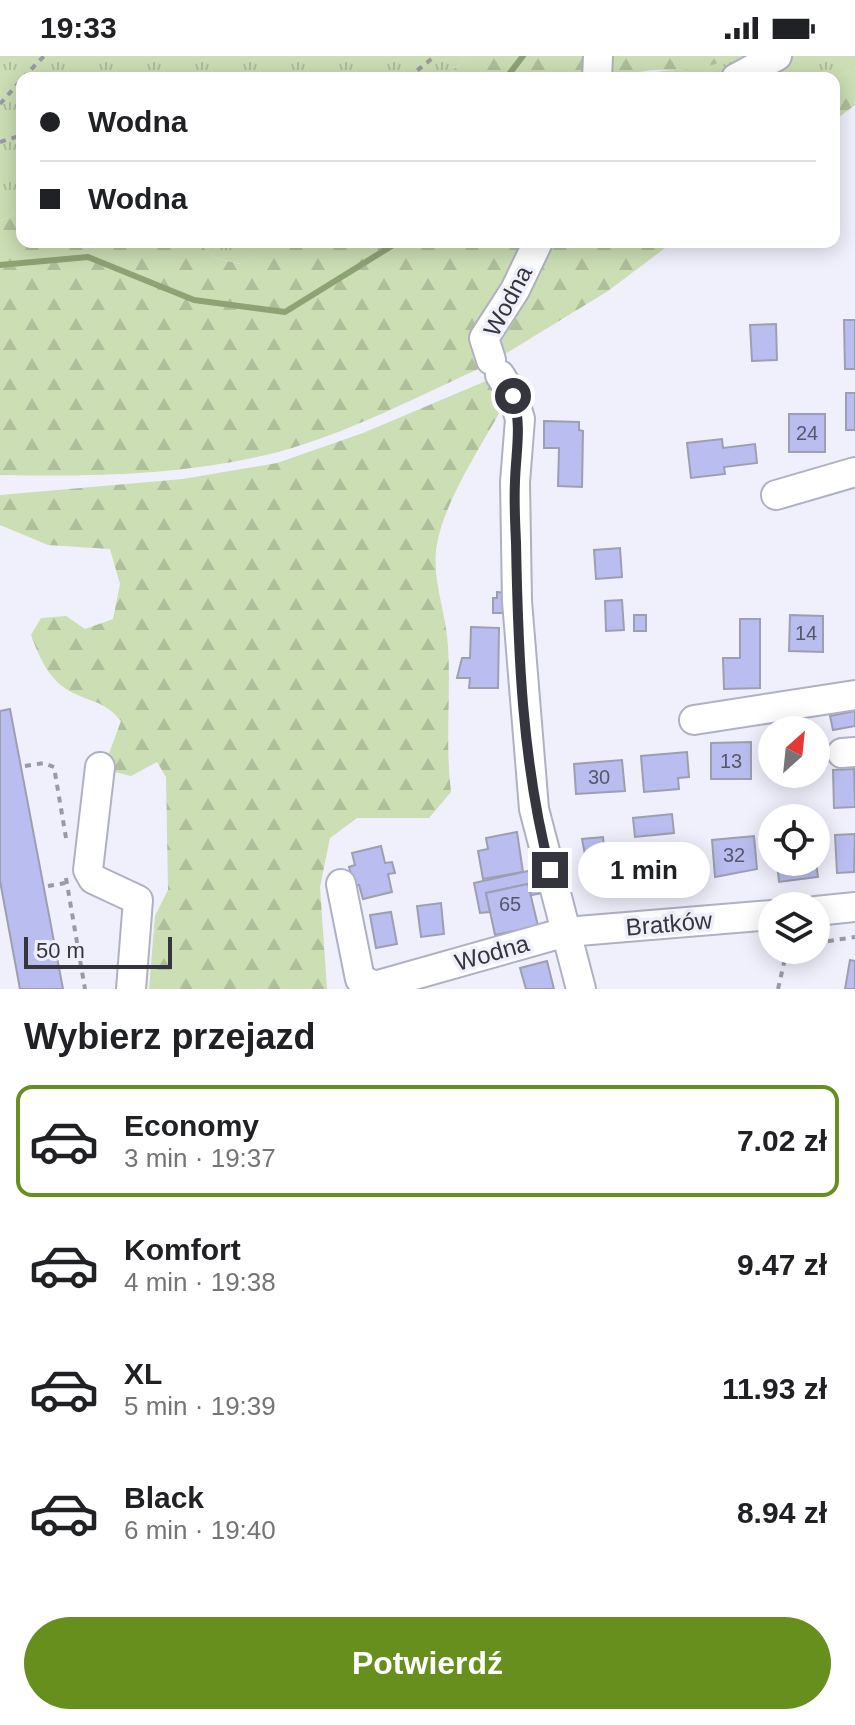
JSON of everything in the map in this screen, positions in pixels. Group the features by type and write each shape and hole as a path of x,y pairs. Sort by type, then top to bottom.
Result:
{"street":[{"path":"747,72 777,56"},
{"name":"Wodna","path":"535,248 515,290 484,338 496,368 513,396 520,419 515,482 517,601 526,744 534,809 581,989"},
{"path":"776,495 855,472"},
{"path":"694,720 855,695"},
{"path":"100,767 88,870 93,879 138,900 131,989"},
{"path":"341,884 360,979 376,987"},
{"path":"830,910 855,907"},
{"name":"Bratków","path":"566,932 758,916"},
{"name":"Wodna","path":"376,987 566,932"}],"path":[{"path":"29,72 44,56"},
{"path":"415,72 435,56"},
{"path":"0,104 16,87"},
{"path":"48,886 65,883"},
{"path":"830,941 855,937"},
{"path":"778,989 784,964"}],"green space":[{"path":"0,56 469,56 451,72 16,72 16,214 0,221"},
{"path":"469,56 590,56 589,72 451,72"},
{"path":"606,56 733,56 702,68 604,72"},
{"path":"733,56 855,56 855,68 840,75 840,72 654,72 719,62"},
{"path":"855,68 855,105 840,116 840,75"},
{"path":"16,214 16,248 204,248 216,258 240,264 262,248 528,248 485,366 383,413 305,444 210,466 105,475 0,475 0,221"},
{"path":"204,248 262,248 241,264 216,258"},
{"path":"542,248 665,248 608,291 502,356 496,333"},
{"path":"493,378 506,401 466,471 448,509 437,544 437,582 448,646 451,792 429,818 357,818 330,838 320,887 327,989 149,989 155,916 168,890 166,777 157,762 131,776 115,772 108,756 121,721 108,709 59,684 44,665 31,635 41,618 66,616 85,629 113,619 120,584 110,549 48,545 0,525 0,495 183,479 277,463 363,433"}],"building":[{"path":"844,320 855,320 855,369 845,369"},
{"path":"776,324 777,360 752,361 750,325"},
{"path":"846,393 855,393 855,430 846,430"},
{"path":"789,414 825,414 825,452 789,452"},
{"path":"544,421 579,422 579,430 583,431 582,487 558,486 559,448 544,448"},
{"path":"722,439 723,448 755,444 757,463 724,467 725,474 691,478 687,443"},
{"path":"620,548 622,577 596,579 594,550"},
{"path":"497,592 508,593 509,613 493,613 493,598 497,598"},
{"path":"622,600 624,630 606,631 605,601"},
{"path":"634,615 646,615 646,631 634,631"},
{"path":"790,615 823,616 823,652 789,651"},
{"path":"740,619 760,619 760,688 724,689 723,658 740,658"},
{"path":"471,627 499,628 498,688 469,688 470,678 457,678 462,658 470,658"},
{"path":"10,709 63,989 20,989 0,881 0,711"},
{"path":"855,711 855,726 833,730 830,716"},
{"path":"751,742 751,779 711,779 711,743"},
{"path":"687,752 689,777 678,778 679,789 644,792 641,756"},
{"path":"622,760 625,791 576,794 574,764"},
{"path":"854,769 855,807 834,808 833,770"},
{"path":"672,814 674,833 635,837 633,818"},
{"path":"517,832 523,872 483,879 478,851 488,849 486,838"},
{"path":"855,834 854,872 837,873 835,835"},
{"path":"754,836 757,869 715,877 712,840"},
{"path":"603,837 607,874 589,876 582,839"},
{"path":"381,846 385,863 392,862 395,873 388,874 392,892 363,899 359,885 354,886 349,867 355,865 352,853"},
{"path":"668,864 671,890 642,894 640,883 646,882 644,867"},
{"path":"537,869 543,893 531,895 528,884 486,893 490,912 480,913 474,883"},
{"path":"778,876 818,876 818,877 779,882"},
{"path":"528,884 538,926 495,935 486,893"},
{"path":"441,903 444,934 421,937 417,906"},
{"path":"391,912 397,944 376,948 370,915"},
{"path":"850,960 855,961 855,989 845,989"},
{"path":"547,961 554,989 526,989 520,968"}],"waterway":[{"path":"511,72 523,56"},
{"path":"0,265 88,257 194,300 285,312 388,248"}],"route":[{"path":"513,396 520,419 515,482 517,601 526,744 534,809 550,870"}]}
